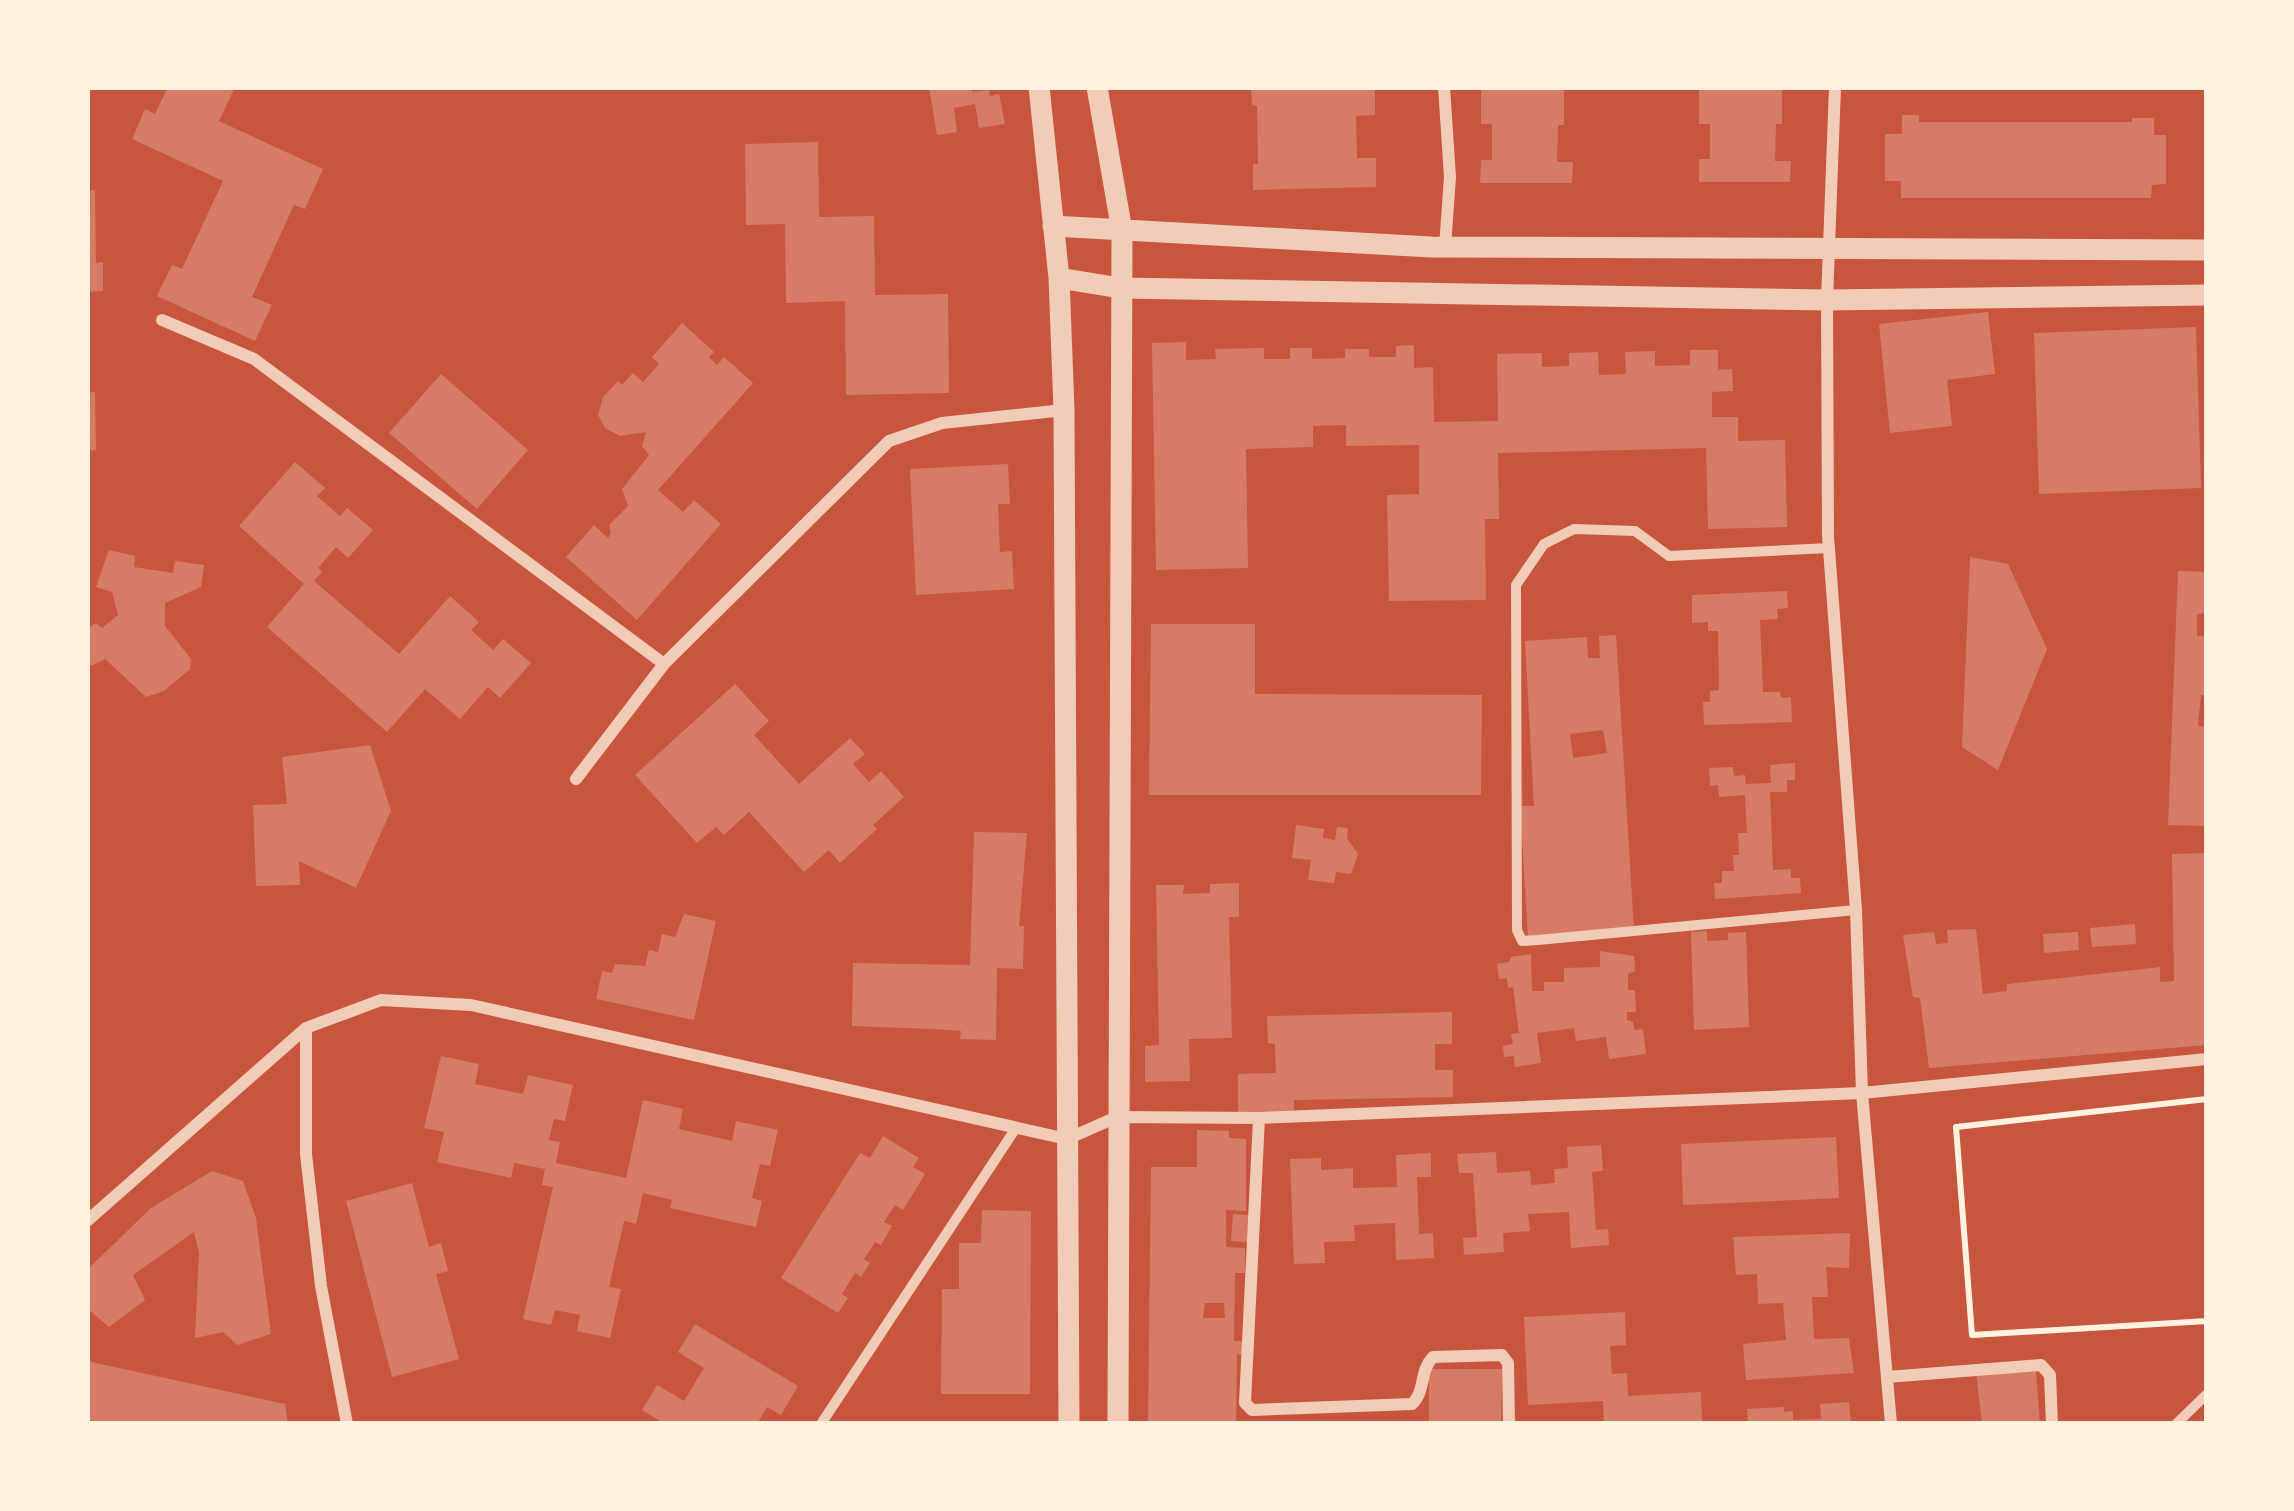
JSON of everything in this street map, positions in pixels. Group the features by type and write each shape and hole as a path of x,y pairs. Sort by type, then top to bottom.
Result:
{"street":[{"path":"1039,87 1059,278 1064,410 1069,1424"},
{"path":"1096,87 1122,231 1118,1424"},
{"path":"1444,87 1450,177 1445,247"},
{"path":"1835,87 1827,300 1829,548 1856,910 1862,1093 1891,1424"},
{"path":"1053,226 1445,247 2207,250"},
{"path":"1059,278 1120,288 1827,300 2207,295"},
{"path":"162,320 254,359 664,664"},
{"path":"576,779 664,664 889,441 942,423 1064,410"},
{"path":"1829,548 1669,556 1635,531 1574,529 1544,544 1516,584 1517,930 1522,940 1538,940 1856,910"},
{"path":"87,1221 306,1028 381,1000 471,1005 1067,1139 1117,1117 1258,1118 1862,1093 2207,1059"},
{"path":"306,1028 306,1154 322,1286 347,1424"},
{"path":"1258,1118 1245,1403 1252,1410 1412,1404 1419,1397 1424,1366 1433,1357 1502,1355 1508,1363 1509,1424"},
{"path":"821,1424 1016,1128"},
{"path":"1887,1377 2041,1365 2050,1376 2052,1424"},
{"path":"2176,1424 2207,1394"}],"path":[{"path":"2207,1099 1956,1127 1972,1334 2207,1321"}],"building":[{"path":"168,87 235,87 219,121 323,169 305,209 294,205 252,297 272,305 255,341 157,296 172,265 182,269 223,181 132,139 145,109 155,114"},
{"path":"929,87 972,87 972,92 999,94 1005,124 979,128 975,104 954,108 957,132 937,135"},
{"path":"1251,87 1375,87 1375,115 1356,116 1357,158 1376,158 1376,187 1253,190 1253,164 1258,164 1257,106 1252,105"},
{"path":"1481,87 1564,87 1557,162 1573,162 1572,183 1480,183 1481,160 1492,160 1492,124 1481,124"},
{"path":"1699,87 1782,87 1775,161 1791,161 1790,182 1699,182 1699,159 1710,159 1710,124 1699,124"},
{"path":"1902,115 1919,115 1919,122 2132,122 2132,118 2154,118 2154,135 2166,135 2166,184 2152,185 2151,198 1901,198 1901,181 1885,181 1885,134 1902,134"},
{"path":"818,142 819,217 874,216 875,295 948,294 949,393 846,395 845,301 786,303 785,224 746,225 745,144"},
{"path":"95,190 96,263 103,262 103,291 87,292 87,191"},
{"path":"1988,312 1995,374 1947,380 1952,426 1890,433 1879,324"},
{"path":"682,323 714,352 709,357 717,365 724,357 753,383 658,490 683,512 694,500 721,524 637,620 566,557 594,525 608,538 609,525 628,506 622,489 649,455 642,446 646,432 620,436 605,428 598,415 603,397 633,373 643,382 659,364 652,357"},
{"path":"2196,327 2201,488 2039,494 2034,333"},
{"path":"1186,342 1186,360 1216,359 1215,349 1264,348 1264,359 1290,359 1290,348 1312,348 1312,359 1345,358 1345,349 1369,349 1369,357 1396,357 1396,346 1414,345 1414,368 1433,367 1434,422 1498,421 1497,354 1542,353 1542,367 1569,366 1569,353 1598,352 1599,375 1626,374 1625,352 1655,351 1655,366 1690,365 1690,350 1718,350 1718,370 1732,369 1733,391 1712,392 1712,417 1738,417 1738,441 1785,440 1787,527 1708,529 1706,448 1498,453 1499,519 1485,519 1486,600 1389,601 1387,495 1419,494 1419,445 1346,446 1346,425 1313,426 1313,447 1246,449 1248,568 1156,570 1152,343"},
{"path":"441,374 528,450 477,509 389,433"},
{"path":"95,392 96,450 87,451 87,393"},
{"path":"295,462 325,488 317,496 340,516 347,508 373,530 348,558 336,547 318,568 322,572 314,581 399,654 450,596 479,622 471,630 493,650 503,639 531,663 500,698 488,687 460,719 425,689 387,732 267,627 304,584 239,526"},
{"path":"1008,464 1010,504 998,504 1000,552 1012,551 1014,589 916,595 910,469"},
{"path":"109,550 135,556 134,567 173,573 175,561 204,565 201,587 165,603 165,626 191,659 190,669 164,691 146,697 105,659 91,666 87,660 87,629 96,623 102,628 118,615 112,592 96,587"},
{"path":"1970,557 2008,564 2047,649 1998,770 1962,747"},
{"path":"2178,571 2207,572 2207,613 2197,614 2197,636 2207,636 2207,695 2201,695 2198,726 2207,727 2207,826 2168,825"},
{"path":"1787,591 1788,608 1777,609 1778,619 1760,620 1763,692 1791,697 1792,722 1704,725 1703,702 1710,702 1710,691 1719,690 1718,631 1708,631 1708,622 1692,623 1692,595"},
{"path":"1151,624 1255,624 1255,694 1482,695 1481,795 1149,795"},
{"path":"1616,635 1634,930 1528,937 1520,806 1534,806 1525,641 1587,637 1588,658 1600,658 1599,636","holes":["1603,730 1607,753 1573,758 1570,734"]},
{"path":"735,684 769,721 754,735 799,784 850,738 865,754 853,764 869,782 881,771 904,797 840,863 829,850 804,872 749,812 724,835 716,827 697,843 635,775"},
{"path":"370,745 391,811 356,888 299,861 300,885 256,886 253,805 287,804 282,757"},
{"path":"1795,763 1795,780 1787,780 1787,792 1770,792 1773,870 1791,869 1791,878 1800,878 1801,893 1715,899 1714,883 1722,883 1722,871 1734,871 1738,833 1747,833 1745,795 1719,797 1718,785 1710,786 1709,768 1733,767 1734,776 1745,775 1746,784 1771,783 1770,765"},
{"path":"1296,825 1324,829 1323,838 1335,840 1337,827 1348,828 1347,838 1358,854 1351,874 1336,872 1334,883 1308,880 1311,860 1292,858"},
{"path":"974,832 1027,833 1019,926 1024,926 1023,969 997,968 996,1040 960,1039 961,1031 852,1026 853,963 970,965"},
{"path":"2207,853 2207,1045 1929,1068 1920,998 1913,997 1903,935 1934,932 1936,944 1948,943 1947,930 1976,929 1983,994 2007,991 2007,984 2160,967 2160,982 2174,981 2172,854"},
{"path":"1239,883 1239,917 1229,917 1232,1038 1189,1039 1190,1081 1145,1082 1145,1046 1159,1045 1156,885 1184,885 1183,894 1210,893 1210,884"},
{"path":"684,914 716,921 694,1020 596,999 602,971 612,973 615,964 645,966 649,950 658,952 662,934 675,937"},
{"path":"2135,924 2136,944 2092,947 2090,928"},
{"path":"1707,931 1707,941 1728,940 1728,933 1746,932 1749,1027 1694,1030 1691,932"},
{"path":"2078,932 2079,950 2044,953 2043,934"},
{"path":"1600,951 1634,956 1628,990 1635,990 1636,1012 1627,1012 1627,1020 1633,1022 1634,1030 1643,1029 1646,1054 1609,1059 1606,1037 1576,1041 1574,1028 1537,1033 1541,1063 1515,1067 1514,1056 1504,1057 1503,1046 1513,1044 1511,1034 1519,1033 1513,987 1508,988 1507,978 1499,979 1497,964 1531,954 1532,991 1544,991 1544,982 1564,982 1564,968 1600,967"},
{"path":"1452,1012 1452,1044 1435,1044 1435,1070 1453,1070 1453,1097 1294,1100 1294,1113 1238,1114 1238,1074 1276,1073 1267,1016"},
{"path":"441,1056 479,1064 475,1084 523,1094 528,1075 573,1085 565,1121 554,1119 549,1140 560,1142 556,1163 626,1178 643,1100 683,1109 679,1129 732,1141 736,1121 778,1130 770,1166 760,1164 752,1198 762,1201 756,1227 670,1208 672,1200 643,1193 636,1224 624,1221 609,1287 621,1289 610,1338 577,1331 580,1315 555,1310 551,1325 523,1319 553,1187 542,1185 545,1169 514,1163 511,1178 437,1162 444,1132 424,1128"},
{"path":"1197,1130 1229,1131 1229,1138 1246,1139 1246,1211 1226,1210 1226,1247 1245,1248 1245,1273 1235,1273 1234,1341 1244,1341 1244,1355 1237,1354 1236,1424 1148,1424 1151,1167 1197,1167","holes":["1205,1303 1224,1303 1225,1318 1203,1318"]},
{"path":"883,1136 919,1158 913,1167 925,1174 903,1210 895,1205 884,1222 892,1226 881,1245 875,1242 864,1259 870,1263 861,1277 855,1273 842,1294 848,1298 838,1313 781,1278 860,1153 870,1158"},
{"path":"1836,1137 1839,1198 1683,1205 1681,1144"},
{"path":"1601,1145 1603,1171 1592,1172 1596,1230 1608,1229 1609,1245 1571,1248 1569,1212 1528,1214 1530,1231 1503,1233 1504,1252 1464,1255 1463,1238 1477,1237 1473,1173 1459,1173 1457,1154 1496,1152 1497,1173 1530,1171 1531,1185 1555,1183 1554,1169 1568,1168 1567,1147"},
{"path":"1431,1153 1431,1177 1417,1177 1419,1234 1433,1233 1434,1258 1396,1260 1395,1223 1354,1225 1355,1241 1324,1242 1325,1263 1294,1264 1290,1159 1321,1158 1321,1170 1353,1168 1353,1188 1397,1187 1396,1155"},
{"path":"212,1171 243,1181 256,1218 271,1334 237,1345 223,1332 195,1338 199,1253 194,1232 133,1275 145,1300 109,1327 87,1308 87,1270 151,1208"},
{"path":"412,1183 429,1247 441,1243 448,1271 436,1274 459,1359 392,1377 346,1201"},
{"path":"982,1210 1031,1211 1030,1394 941,1394 942,1289 959,1289 959,1243 981,1243"},
{"path":"1233,1214 1249,1215 1247,1242 1231,1241"},
{"path":"1850,1233 1849,1268 1826,1267 1828,1297 1812,1297 1814,1339 1849,1338 1854,1373 1746,1380 1743,1344 1786,1340 1783,1303 1758,1304 1757,1274 1736,1275 1733,1237"},
{"path":"1625,1312 1626,1345 1610,1346 1612,1374 1627,1373 1628,1396 1701,1392 1702,1424 1604,1424 1603,1401 1528,1405 1524,1317"},
{"path":"695,1324 798,1386 781,1415 767,1407 757,1424 665,1424 642,1410 657,1385 684,1401 704,1368 678,1352"},
{"path":"87,1361 285,1404 288,1424 87,1424"},
{"path":"1429,1369 1502,1369 1501,1424 1429,1424"},
{"path":"2036,1372 2040,1424 1982,1424 1976,1373"},
{"path":"1849,1402 1851,1424 1748,1423 1747,1409 1784,1407 1784,1412 1793,1411 1793,1420 1821,1419 1820,1404"}]}
